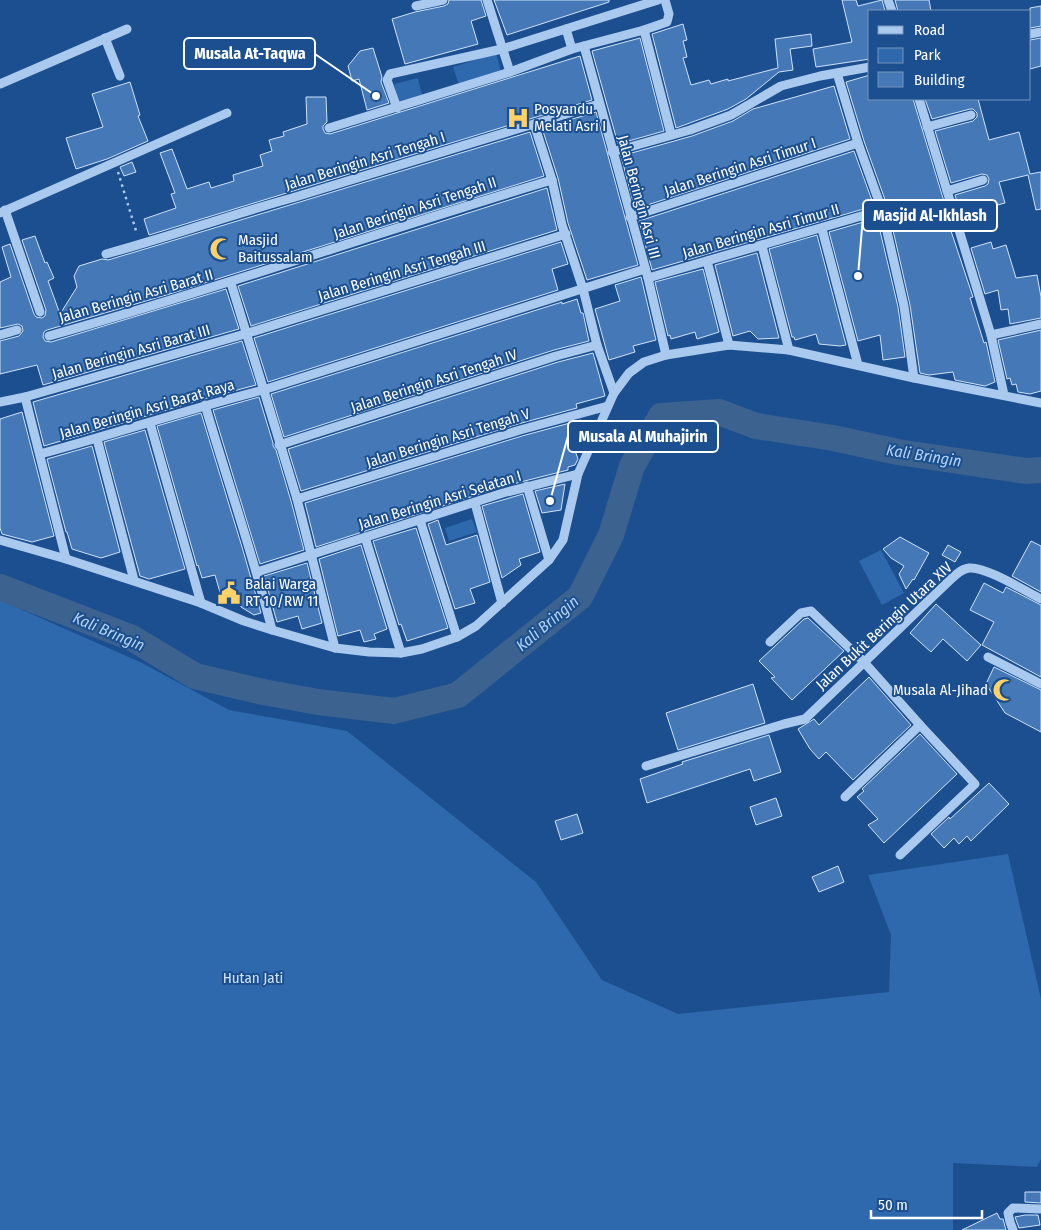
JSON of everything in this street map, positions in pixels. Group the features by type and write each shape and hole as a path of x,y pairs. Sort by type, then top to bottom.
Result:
{"street":[{"path":"416,6 443,0"},
{"path":"487,0 510,72"},
{"path":"397,108 387,80 390,74 502,49 658,0"},
{"path":"329,128 510,72 572,49 667,22 669,14 665,0"},
{"path":"0,84 127,29"},
{"path":"566,29 572,49"},
{"path":"644,30 671,134"},
{"path":"105,38 120,76"},
{"name":"Jalan Beringin Asri III","path":"584,46 630,217 642,254 666,355"},
{"path":"612,152 690,130 732,115 781,86 868,66"},
{"path":"837,73 858,144 882,210 902,296 914,378"},
{"path":"919,100 991,336 1004,395"},
{"name":"Jalan Beringin Asri Tengah I","path":"106,254 227,219 250,210 302,196 599,104"},
{"path":"40,312 3,212 227,113"},
{"path":"927,127 971,115"},
{"path":"534,124 552,180 562,225 583,289 597,345 614,393"},
{"name":"Jalan Beringin Asri Timur I","path":"630,217 858,144"},
{"name":"Jalan Beringin Asri Tengah II","path":"230,283 552,180"},
{"path":"947,191 983,180"},
{"name":"Jalan Beringin Asri Timur II","path":"583,289 707,261 882,210"},
{"path":"822,229 858,366"},
{"name":"Jalan Beringin Asri Tengah III","path":"245,334 566,234"},
{"path":"762,246 789,350"},
{"path":"707,261 730,346"},
{"path":"230,283 296,499 335,648"},
{"name":"Jalan Beringin Asri Barat II","path":"49,336 230,283"},
{"name":"Jalan Beringin Asri Barat Raya","path":"40,454 97,439 205,405 263,390 583,289"},
{"path":"991,336 1041,324"},
{"path":"0,335 17,330"},
{"name":"Jalan Beringin Asri Barat III","path":"0,402 24,397 245,334"},
{"name":"Jalan Beringin Asri Tengah IV","path":"279,444 556,356 597,345"},
{"path":"0,540 134,580 201,603 244,621 335,648 401,653 422,649 457,637 476,626 549,560 563,540 578,474 614,393 629,373 644,362 666,355 730,346 789,350 914,378 1041,403"},
{"path":"24,397 66,559"},
{"path":"205,405 257,572 272,630"},
{"name":"Jalan Beringin Asri Tengah V","path":"296,499 520,430 608,406"},
{"path":"150,423 201,603"},
{"path":"97,439 134,580"},
{"name":"Jalan Beringin Asri Selatan I","path":"257,572 527,486 578,474"},
{"path":"527,486 549,560"},
{"path":"475,502 502,602"},
{"path":"420,520 457,637"},
{"path":"365,537 401,653"},
{"name":"Jalan Bukit Beringin Utara XIV","path":"646,766 805,719 949,581 967,568 993,574 1041,599"},
{"path":"770,642 801,613 810,610 864,662 974,784 900,855"},
{"path":"988,657 1041,684"},
{"path":"845,797 920,725"},
{"path":"1014,1230 1008,1213 1013,1208 1041,1210"}],"path":[{"path":"115,161 140,245"}],"green space":[{"path":"496,53 501,72 459,85 453,67"},
{"path":"418,78 423,99 399,105 394,84"},
{"path":"472,519 477,532 449,541 445,528"},
{"path":"881,550 904,593 882,605 859,561"},
{"name":"Hutan Jati","path":"0,600 142,663 229,710 347,731 536,882 602,980 678,1014 889,992 891,935 868,875 1008,854 1041,999 1041,1159 1037,1167 953,1163 953,1230 0,1230"}],"building":[{"path":"449,0 481,0 486,16 471,21 478,44 405,64 392,19 444,6 448,4"},
{"path":"494,0 609,0 609,2 507,35"},
{"path":"842,0 856,0 858,6 882,0 885,10 868,10 868,59 816,67 813,49 852,42"},
{"path":"895,0 929,0 931,10 898,10"},
{"path":"1041,6 1041,26 1031,28 1030,8"},
{"path":"683,24 687,40 683,41 687,57 683,58 691,85 709,80 711,84 728,79 728,81 778,68 775,39 811,34 812,46 790,49 793,70 779,72 746,99 728,109 676,128 652,34"},
{"path":"640,38 664,131 618,144 592,51"},
{"path":"1041,38 1041,66 1031,69 1031,40"},
{"path":"373,48 382,77 381,82 389,103 367,110 359,79 352,81 348,66 360,51"},
{"path":"580,56 592,100 149,235 144,219 176,208 171,194 175,193 160,153 172,149 187,189 209,182 211,188 234,181 233,175 263,166 260,155 272,151 269,140 284,136 283,132 307,124 306,97 326,97 327,122 323,129 325,133 330,134"},
{"path":"868,76 868,100 913,100 949,218 947,219 973,297 970,298 984,343 986,342 995,382 985,386 955,380 953,372 929,375 920,373 910,305 888,208 864,141 846,82"},
{"path":"130,82 140,115 138,116 148,141 107,159 76,169 66,138 103,127 92,94"},
{"path":"834,86 850,139 635,209 621,156 692,136 733,121 753,109"},
{"path":"925,100 978,100 989,140 1019,132 1030,174 1041,172 1041,209 1036,210 1028,175 999,182 1005,203 961,215 955,195 985,186 988,184 989,179 987,175 982,174 951,183 935,131 973,121 977,117 977,113 970,109 932,119"},
{"path":"596,112 638,265 587,280 568,223 558,178 542,128"},
{"path":"530,132 544,176 173,293 47,330 44,332 43,337 45,341 51,342 226,289 239,329 43,385 37,365 0,374 0,341 19,336 23,331 22,326 18,324 0,328 0,282 11,277 2,247 10,244 34,314 36,317 42,318 45,316 46,310 22,240 35,236 45,263 47,262 54,278 48,281 60,314 77,287 74,276 79,266 102,259 108,260"},
{"path":"854,151 874,206 652,270 639,221"},
{"path":"132,162 136,172 124,176 120,167"},
{"path":"547,188 557,230 251,326 238,286"},
{"path":"877,218 898,307 905,357 883,360 880,335 858,341 829,232"},
{"path":"817,235 846,345 819,344 816,334 795,340 792,337 769,249"},
{"path":"561,242 568,264 552,269 558,290 268,382 254,338"},
{"path":"991,242 993,249 1006,245 1016,278 1037,275 1041,297 1041,318 1010,324 1008,309 1001,310 998,290 985,294 971,248"},
{"path":"757,253 779,338 758,339 750,331 733,336 715,265"},
{"path":"703,269 719,332 697,339 695,332 671,339 670,335 668,336 655,282"},
{"path":"641,277 656,340 633,346 635,352 609,360 595,309 620,301 615,285"},
{"path":"577,299 581,313 583,313 589,341 554,350 284,437 271,394 562,302 562,304"},
{"path":"1041,330 1041,391 1030,394 1018,392 1016,384 1012,385 1010,378 1007,379 998,340"},
{"path":"242,341 256,385 44,446 33,402"},
{"path":"593,353 605,396 576,404 577,408 518,424 301,491 288,449 558,362"},
{"path":"259,397 304,550 260,564 213,410"},
{"path":"22,412 54,536 32,542 2,534 0,528 0,419"},
{"path":"201,413 261,613 254,615 241,607 239,599 230,602 221,596 215,575 202,578 157,426"},
{"path":"581,420 586,438 572,442 578,459 575,465 568,467 568,470 501,487 316,547 305,503 522,436"},
{"path":"145,430 185,569 149,579 140,576 104,442"},
{"path":"92,446 120,552 101,558 72,549 47,459"},
{"path":"565,484 561,510 542,513 535,491"},
{"path":"523,494 540,552 519,559 521,565 502,578 482,506"},
{"path":"438,520 446,545 477,535 490,582 470,589 475,603 455,609 428,524"},
{"path":"416,528 448,628 407,641 401,624 399,625 373,541"},
{"path":"900,537 929,553 914,580 906,589 899,574 904,566 891,558 883,549"},
{"path":"1031,541 1041,546 1041,592 1012,576"},
{"path":"361,545 387,629 374,634 376,639 364,642 360,630 338,636 319,559"},
{"path":"948,545 961,552 955,562 942,555"},
{"path":"307,563 322,623 302,629 298,616 277,622 264,576"},
{"path":"984,583 1003,593 1006,587 1041,605 1041,677 982,645 994,622 970,610"},
{"path":"936,604 981,645 967,661 943,639 931,652 910,633"},
{"path":"808,618 844,651 792,700 771,678 775,677 759,661 804,619"},
{"path":"994,667 1041,690 1041,732 1005,713 986,684"},
{"path":"869,677 911,725 853,780 826,752 819,759 810,749 798,729 814,719 819,725"},
{"path":"753,684 765,723 678,750 666,713"},
{"path":"920,734 957,774 884,843 868,825 878,819 857,797 864,791 862,789"},
{"path":"769,735 781,772 754,781 750,769 647,803 640,779 683,764 682,762"},
{"path":"989,783 1009,804 971,841 967,836 959,844 954,838 944,848 931,834"},
{"path":"776,798 782,816 756,825 750,807"},
{"path":"577,814 583,833 561,840 555,821"},
{"path":"838,866 844,882 819,892 812,877"},
{"path":"1025,1192 1041,1192 1041,1203 1025,1202"},
{"path":"997,1213 1000,1219 1003,1219 1006,1230 962,1230"},
{"path":"1038,1215 1040,1225 1019,1228 1015,1217"}],"waterway":[{"name":"Kali Bringin","path":"0,587 132,638 195,676 263,692 318,702 394,711 458,695 580,597 611,535 632,466 661,416 719,412 756,426 833,438 898,452 1026,471 1041,470"}],"place":[{"name":"Musala At-Taqwa","path":"376,96"},
{"name":"Posyandu Melati Asri I","path":"518,118"},
{"name":"Masjid Baitussalam","path":"221,249"},
{"name":"Masjid Al-Ikhlash","path":"858,276"},
{"name":"Musala Al Muhajirin","path":"550,501"},
{"name":"Balai Warga RT 10/RW 11","path":"229,593"},
{"name":"Musala Al-Jihad","path":"1004,690"}]}
